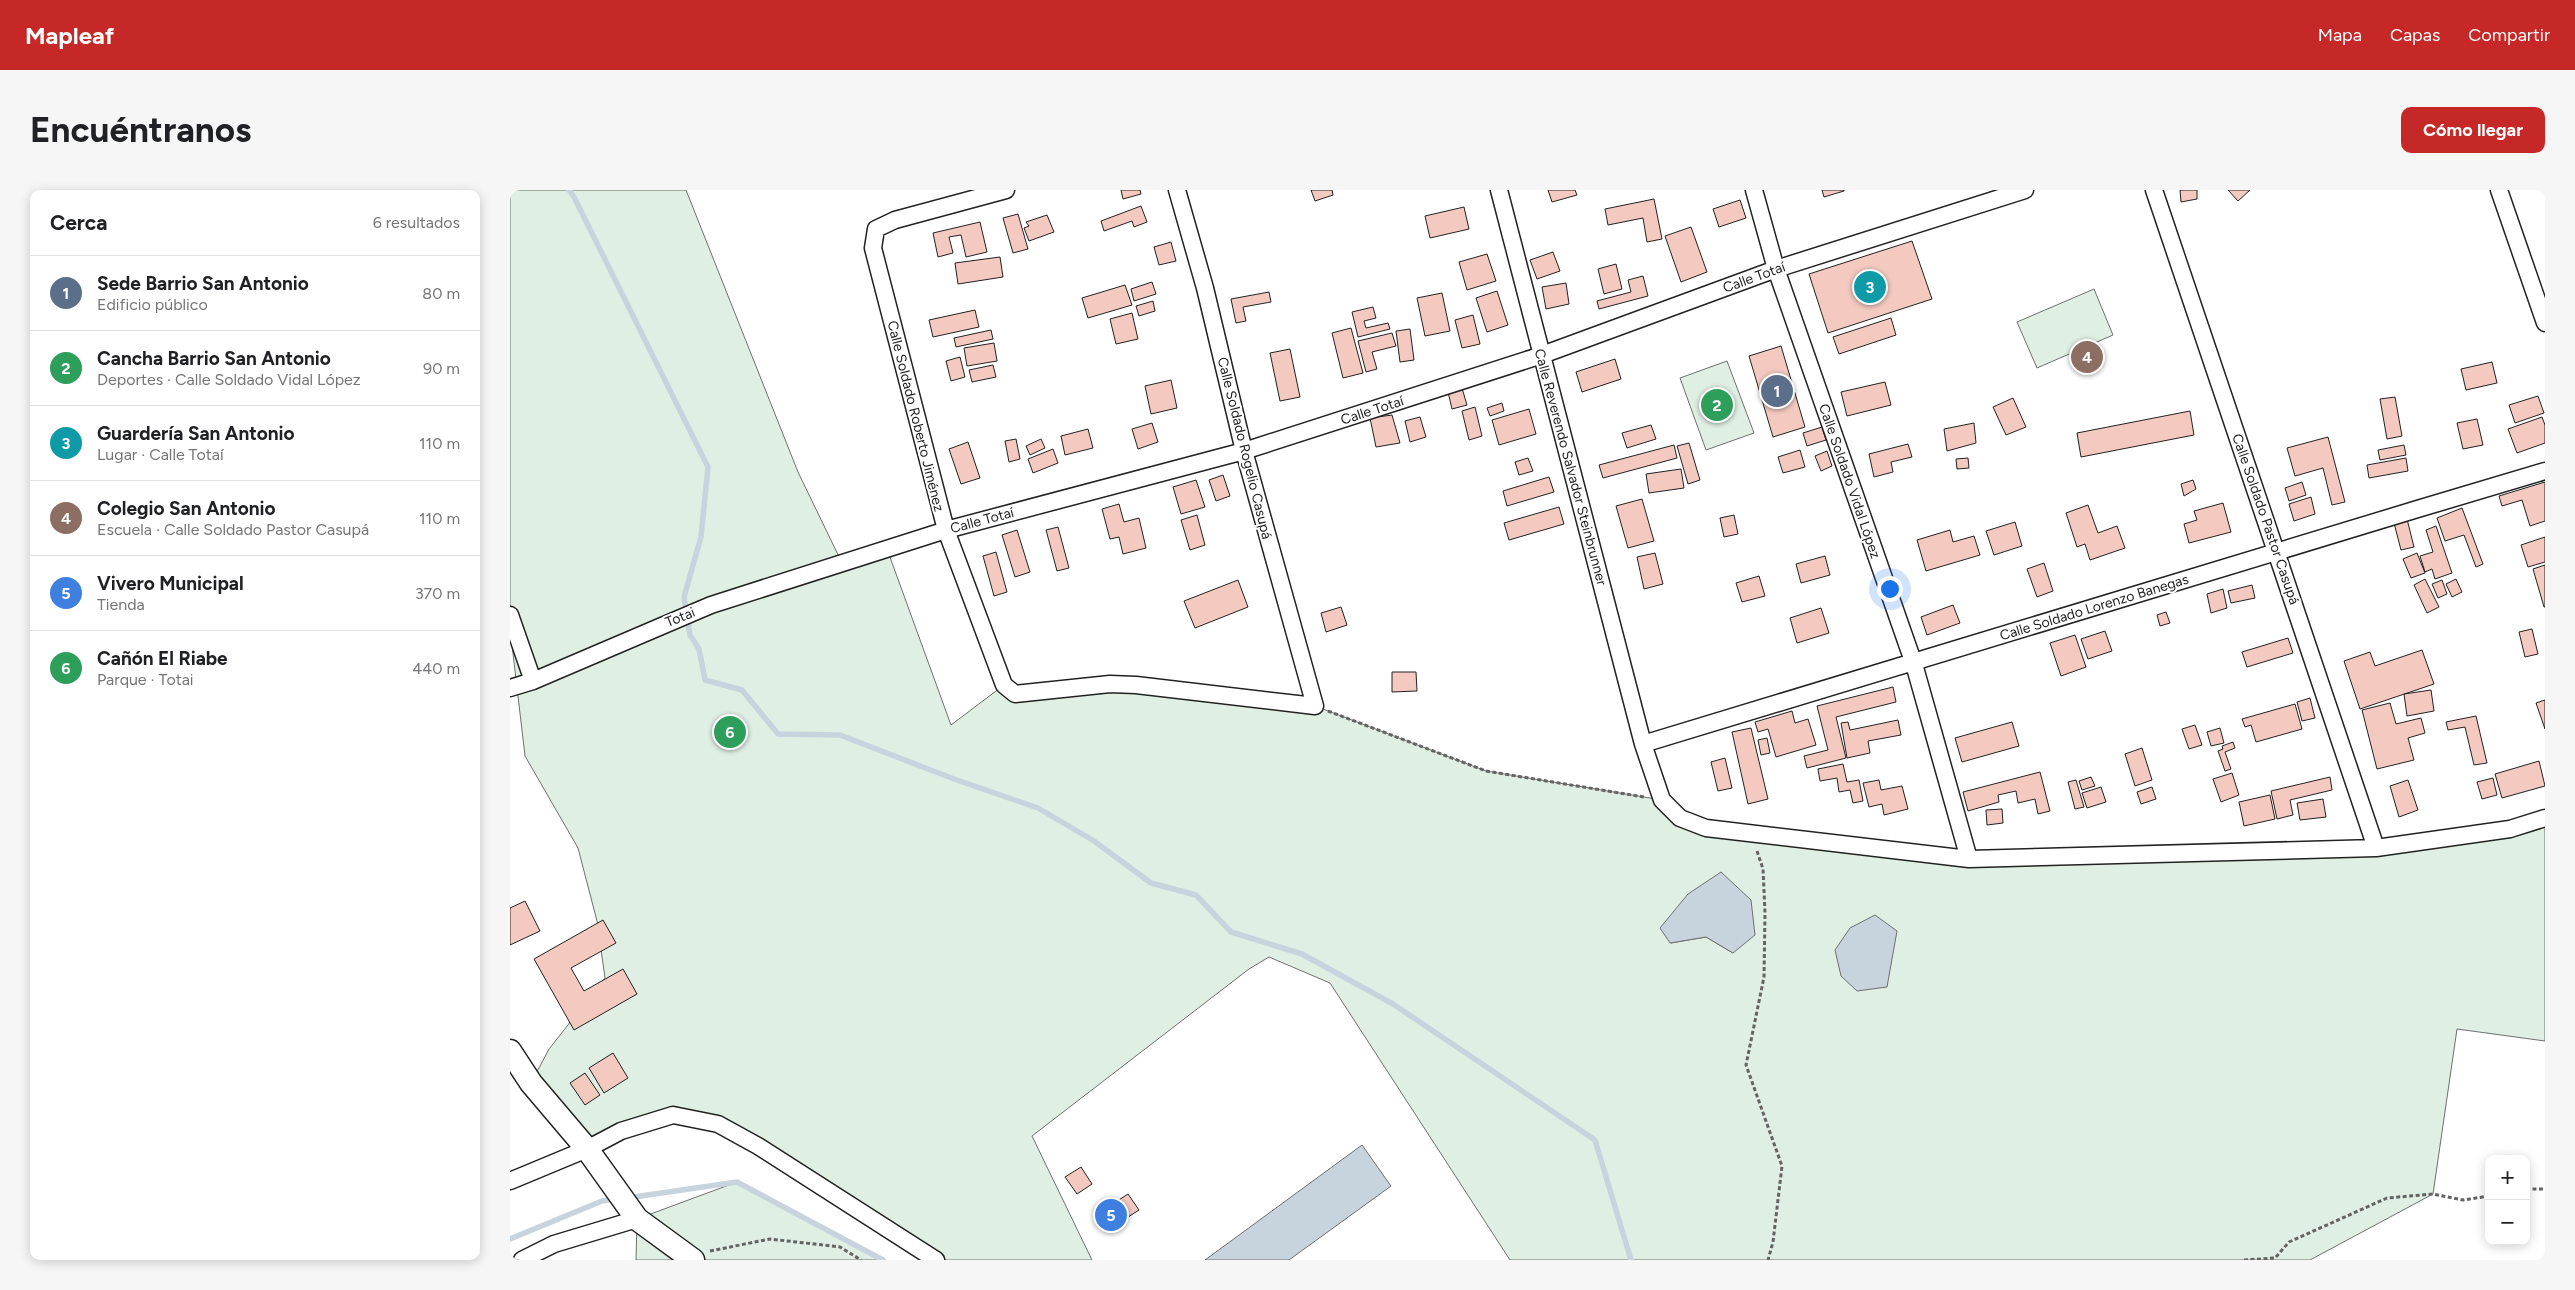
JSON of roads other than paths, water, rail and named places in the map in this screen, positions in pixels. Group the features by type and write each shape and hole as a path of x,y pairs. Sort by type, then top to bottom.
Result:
{"main road":[{"path":"510,1051 531,1084 591,1155 631,1211 690,1258"}],"street":[{"name":"Calle Soldado Roberto Jiménez","path":"1004,684 946,530 873,248 876,229 895,220 1006,190"},
{"name":"Calle Soldado Rogelio Casupá","path":"1004,684 1015,694 1110,684 1136,685 1315,706 1244,450 1205,288 1177,190"},
{"name":"Calle Reverendo Salvador Steinbrunner","path":"1499,190 1644,744 1662,800 1680,818 1706,828 1970,859"},
{"name":"Calle Soldado Vidal López","path":"1754,190 1776,269 1914,664 1970,859"},
{"name":"Calle Totaí","path":"711,604 946,530 1244,450 1542,355 1776,269 2025,190"},
{"name":"Calle Soldado Pastor Casupá","path":"2154,190 2376,848"},
{"path":"2499,190 2545,322"},
{"name":"Calle Soldado Lorenzo Banegas","path":"1644,744 1914,664 2276,550 2545,471"},
{"name":"Totai","path":"510,688 534,680 711,604"},
{"path":"510,616 534,680"},
{"path":"1970,859 2376,848 2510,829 2545,818"},
{"path":"510,1181 591,1155 621,1132 673,1115 718,1124 758,1146 936,1260"},
{"path":"522,1260 631,1211"}],"waterway":[{"path":"569,190 708,467 701,537 684,597 690,635 699,649 705,680 742,690 778,734 840,735 954,779 1038,808 1094,841 1151,883 1196,895 1231,932 1302,954 1393,1004 1595,1140 1631,1260"},
{"path":"627,1198 737,1182 883,1260"},
{"path":"510,1239 602,1201 615,1199"}],"place":[{"name":"Guardería San Antonio","path":"1870,287"},
{"name":"Colegio San Antonio","path":"2087,357"},
{"name":"Sede Barrio San Antonio","path":"1777,391"},
{"name":"Cancha Barrio San Antonio","path":"1717,405"},
{"name":"Cañón El Riabe","path":"730,732"},
{"name":"Vivero Municipal","path":"1111,1215"}]}
